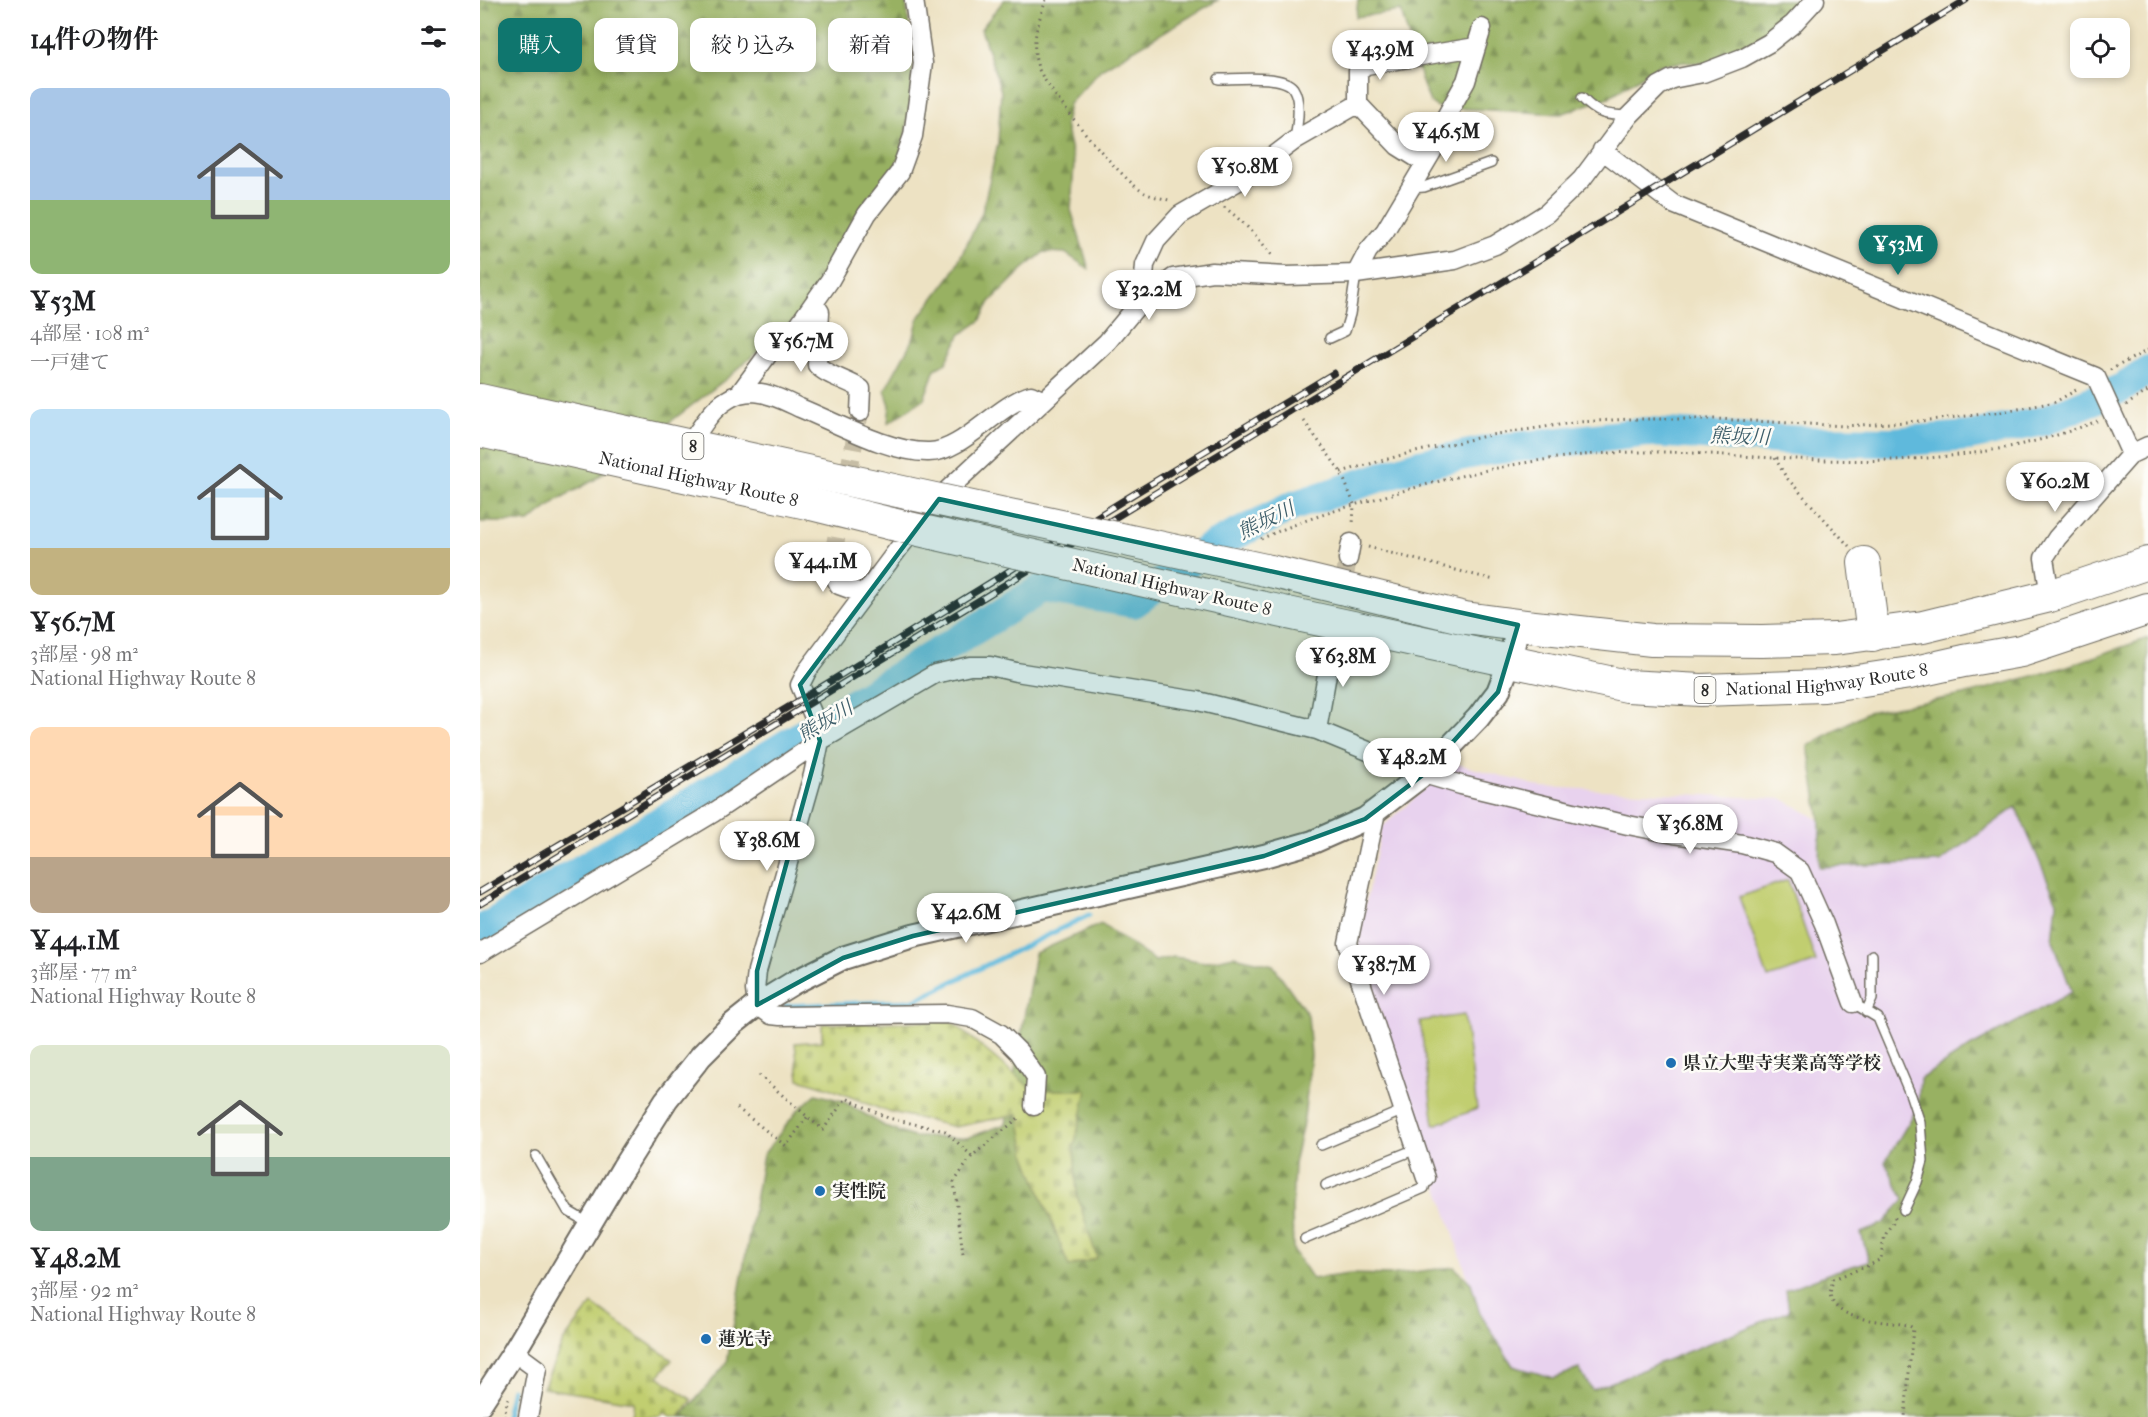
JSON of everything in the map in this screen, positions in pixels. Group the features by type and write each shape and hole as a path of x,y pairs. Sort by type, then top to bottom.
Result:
{"highway":[{"name":"National Highway Route 8","path":"480,400 1270,571 1465,618 1652,640 1761,641 1835,639 1874,635 1923,627 2050,596 2148,563"},
{"name":"National Highway Route 8","path":"480,431 1260,607 1627,686 1701,690 1824,686 1910,673 2021,651 2148,609"},
{"path":"1864,563 1874,635"}],"street":[{"path":"739,394 769,353 795,330 830,280 867,214 900,172 913,136 923,63 914,0"},
{"path":"1034,1106 1036,1077 1019,1052 1001,1034 972,1018 947,1014 780,1016 771,1015 757,1005 755,990 757,971 810,786 818,731 800,685 807,671 941,496 1107,342 1143,302 1173,278 1212,272 1287,276 1356,274 1455,260 1496,244 1547,213 1582,179 1629,117 1659,86 1742,58 1769,43 1793,24 1815,0"},
{"path":"1356,274 1368,251 1384,231 1432,152 1443,122 1466,81 1482,28"},
{"path":"1425,163 1398,146 1358,104 1358,71 1366,65 1476,47"},
{"path":"1143,302 1145,265 1156,242 1180,216 1247,176 1295,140 1358,104"},
{"path":"1602,150 1673,204 2096,377 2131,454"},
{"path":"814,303 820,312 817,365 820,369 851,382 861,389 860,412"},
{"path":"689,445 716,408 728,399 749,392 771,396 908,451 932,453 952,446 1017,399 1031,394 1042,400"},
{"path":"2050,596 2044,558 2057,538 2131,454 2148,446"},
{"path":"833,555 833,573 839,585 864,594"},
{"path":"480,1404 514,1352 666,1100 701,1056 733,1024 757,1005 843,957 924,933 1264,856 1313,842 1365,819 1424,774 1478,718 1498,692 1510,661 1518,626"},
{"path":"1317,729 1333,640"},
{"path":"480,953 713,813 818,731 935,674 970,666 990,666 1198,701 1317,729 1424,774 1473,788 1628,825 1742,843 1775,853 1800,871 1860,1008"},
{"path":"1376,812 1348,943 1426,1179"},
{"path":"514,1352 537,1369 528,1417"}],"lane":[{"path":"1219,79 1281,80 1293,88 1298,105 1295,140"},
{"path":"1582,98 1593,109 1609,115 1629,117"},
{"path":"1410,188 1424,188 1491,164"},
{"path":"1330,338 1345,331 1356,274"},
{"path":"1872,955 1872,999 1860,1008 1878,1018 1920,1123 1923,1161 1917,1182 1904,1210"},
{"path":"1321,1145 1404,1110"},
{"path":"1326,1185 1416,1149"},
{"path":"536,1156 568,1212 590,1224"},
{"path":"1305,1239 1424,1188 1426,1179"}],"path":[{"path":"1046,0 1034,46 1037,66 1053,93 1123,175 1144,193 1204,202 1239,218 1259,238 1287,276"},
{"path":"1341,472 1401,455 1490,435 1579,422 1630,419 1716,419 1845,426 2003,412 2055,402 2096,377 2148,350"},
{"path":"1261,539 1315,516 1494,467 1579,455 1671,452 1775,458 1902,460 2020,446 2078,428 2113,414 2148,391"},
{"path":"1304,422 1341,472 1354,504 1349,551 1494,580"},
{"path":"1775,458 1786,477 1864,563"},
{"path":"759,1075 823,1130 846,1098 888,1118 945,1131 972,1156"},
{"path":"963,1254 954,1182 972,1156 1034,1106"},
{"path":"736,1108 786,1146 808,1116"},
{"path":"1904,1210 1896,1216 1888,1229 1881,1259 1833,1280 1830,1296 1837,1309 1856,1318 1908,1325 1913,1328 1905,1417"},
{"path":"504,1417 508,1394"}],"highlighted area":[{"path":"939,499 1518,625 1498,692 1424,774 1365,819 1264,856 913,936 843,958 757,1005 757,971 820,741 800,685"}],"shaded area":[{"name":"県立大聖寺実業高等学校","path":"1454,763 1542,787 1783,799 1820,820 1819,866 1940,862 2016,806 2057,902 2053,941 2072,993 1970,1047 1918,1107 1905,1199 1884,1223 1862,1233 1869,1261 1833,1272 1790,1311 1592,1390 1513,1366 1479,1311 1357,943 1382,827"}],"green space":[{"path":"480,0 906,0 908,18 828,18 828,72 912,72 912,53 913,62 911,102 897,165 820,285 795,319 730,376 594,480 559,499 529,522 480,522"},
{"path":"1004,0 1218,0 1101,69 1069,104 1065,125 1074,164 1071,210 1089,269 1065,253 1044,252 990,302 980,321 960,335 946,363 935,369 924,399 888,423 890,405 885,390 914,337 918,319 952,274 982,213 998,143 1001,91 981,29"},
{"path":"1358,0 1804,0 1769,31 1737,51 1708,64 1685,62 1659,65 1609,97 1561,114 1437,107 1430,102 1423,85 1401,11 1356,17"},
{"path":"2148,638 2148,1417 681,1417 727,1363 763,1155 797,1111 816,1094 843,1101 886,1127 913,1137 967,1138 1006,1124 1035,953 1101,924 1155,961 1174,957 1205,962 1234,956 1273,965 1308,1015 1311,1056 1304,1118 1294,1164 1292,1210 1293,1250 1312,1279 1350,1274 1389,1275 1454,1267 1471,1283 1479,1311 1513,1366 1554,1378 1579,1369 1592,1390 1789,1311 1786,1290 1869,1261 1861,1233 1884,1223 1904,1199 1885,1162 1918,1107 1920,1079 1970,1047 2072,992 2053,941 2057,902 2016,807 1940,862 1819,867 1820,820 1808,746 1867,712 1964,695 2062,668"},
{"path":"1788,880 1816,962 1768,978 1739,897"},
{"path":"1464,1015 1477,1109 1434,1125 1420,1021"},
{"path":"951,1021 1033,1090 1087,1090 1074,1147 1077,1195 1097,1258 1069,1267 1026,1156 1019,1114 955,1127 883,1110 829,1088 799,1079 795,1043 822,1041 822,1024"},
{"path":"592,1304 672,1360 658,1376 692,1400 679,1417 670,1417 663,1412 661,1417 632,1417 634,1402 543,1388 563,1342"}],"waterway":[{"name":"熊坂川","path":"480,931 1043,588 1134,603 1207,549 1293,506 1420,464 1490,450 1648,432 1806,441 1892,442 1969,436 2043,421 2122,388 2148,370"},
{"path":"785,1006 913,1001 1089,915"},
{"path":"506,1417 512,1389"}],"tunnel":[{"path":"833,555 860,412"},
{"path":"1335,630 1348,559"}],"railway":[{"path":"480,904 1966,0"},
{"path":"480,892 805,697 1334,373"}],"place":[{"name":"県立大聖寺実業高等学校","path":"1671,1063"},
{"name":"実性院","path":"820,1191"},
{"name":"蓮光寺","path":"706,1339"}]}
